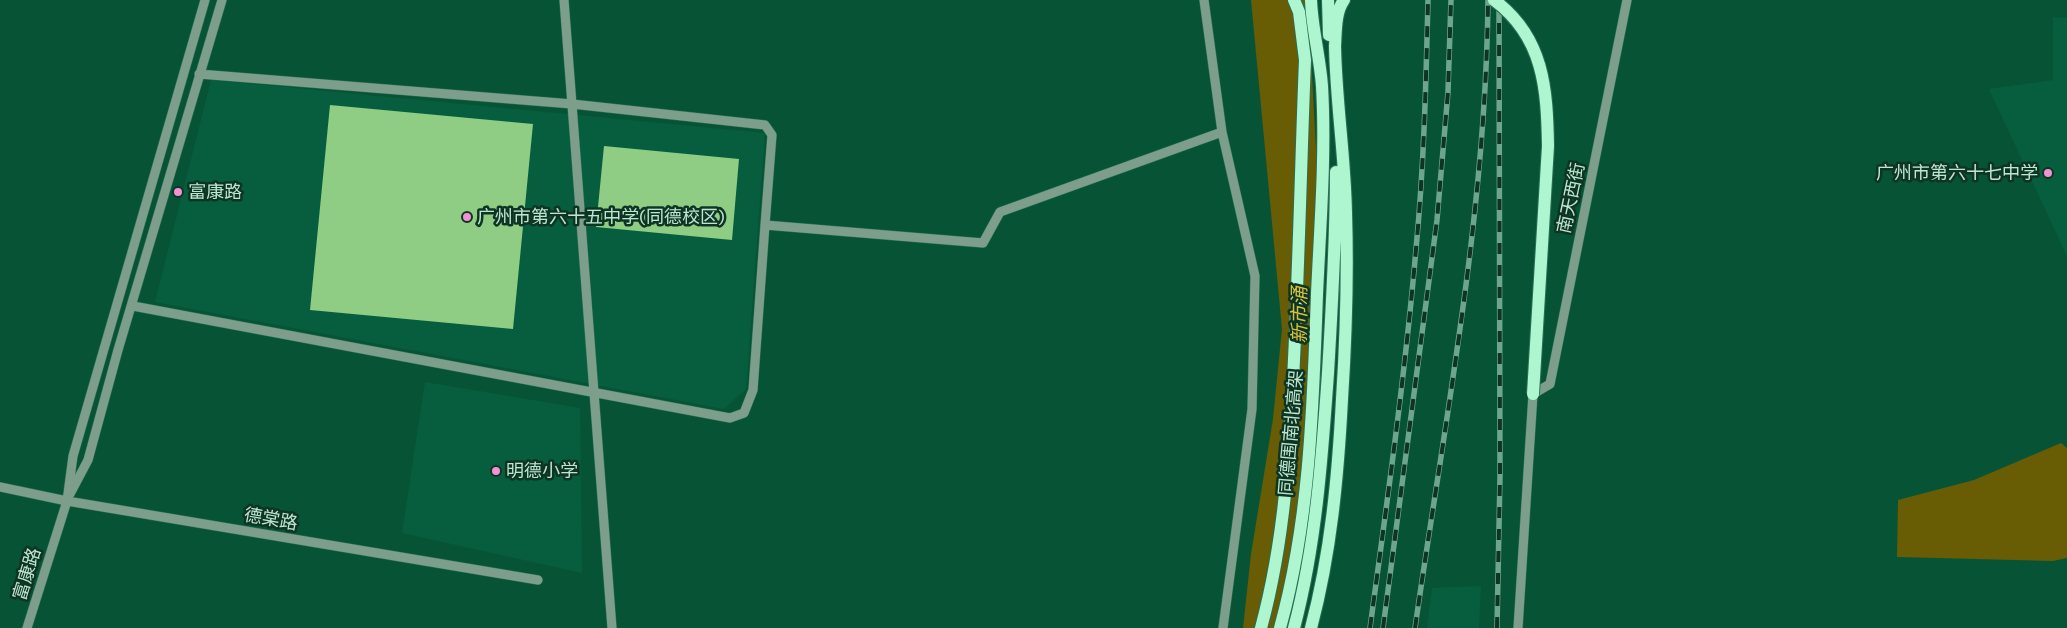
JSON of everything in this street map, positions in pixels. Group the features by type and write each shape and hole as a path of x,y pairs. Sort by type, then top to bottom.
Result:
{"main road":[{"path":"1261,628 1269,599 1285,505 1293,379 1305,60 1299,12 1294,0"},
{"name":"同德围南北高架","path":"1280,628 1296,561 1309,445 1321,194 1322,87 1311,0"},
{"name":"同德围南北高架","path":"1294,628 1312,540 1323,448 1336,194 1335,106 1328,0"},
{"path":"1311,628 1321,591 1330,533 1338,466 1344,379 1346,213 1335,46 1336,24 1344,0"},
{"path":"1494,0 1522,27 1534,49 1544,80 1548,146 1533,394"}],"street":[{"name":"富康路","path":"67,501 73,456 205,0"},
{"name":"富康路","path":"27,628 67,501 88,460 118,350 133,306 222,0"},
{"path":"564,0 612,628"},
{"path":"1204,0 1222,132 1255,276 1252,409 1223,628"},
{"name":"南天西街","path":"1533,394 1550,384 1627,0"},
{"path":"133,306 730,418 744,413 753,390 772,135 765,125 572,104 199,74"},
{"path":"765,225 983,243 1000,212 1222,132"},
{"path":"1518,628 1533,394"},
{"name":"德棠路","path":"0,486 67,501 538,580"}],"shaded area":[{"name":"广州市第六十七中学","path":"2053,17 2067,18 2067,256 1989,89 2053,80"},
{"name":"广州市第六十五中学(同德校区)","path":"211,80 765,133 746,389 724,409 155,302"},
{"name":"明德小学","path":"425,382 580,408 582,573 402,533"},
{"path":"1481,586 1479,628 1427,628 1432,588"}],"water":[{"name":"新市涌","path":"1251,0 1308,0 1322,261 1302,628 1243,628 1251,554 1273,419 1282,329"},
{"path":"2061,443 2067,448 2067,558 2053,561 1897,557 1898,500 1974,480"}],"building":[{"path":"330,105 533,124 513,329 310,310"},
{"path":"604,146 739,159 732,240 596,227"}],"railway":[{"path":"1370,628 1412,297 1423,156 1428,0"},
{"path":"1383,628 1437,220 1448,92 1451,0"},
{"path":"1415,628 1451,393 1472,237 1486,79 1488,0"},
{"path":"1497,628 1500,476 1499,0"}],"place":[{"name":"广州市第六十七中学","path":"2048,173"},
{"name":"富康路","path":"178,192"},
{"name":"广州市第六十五中学(同德校区)","path":"467,217"},
{"name":"明德小学","path":"496,471"}]}
